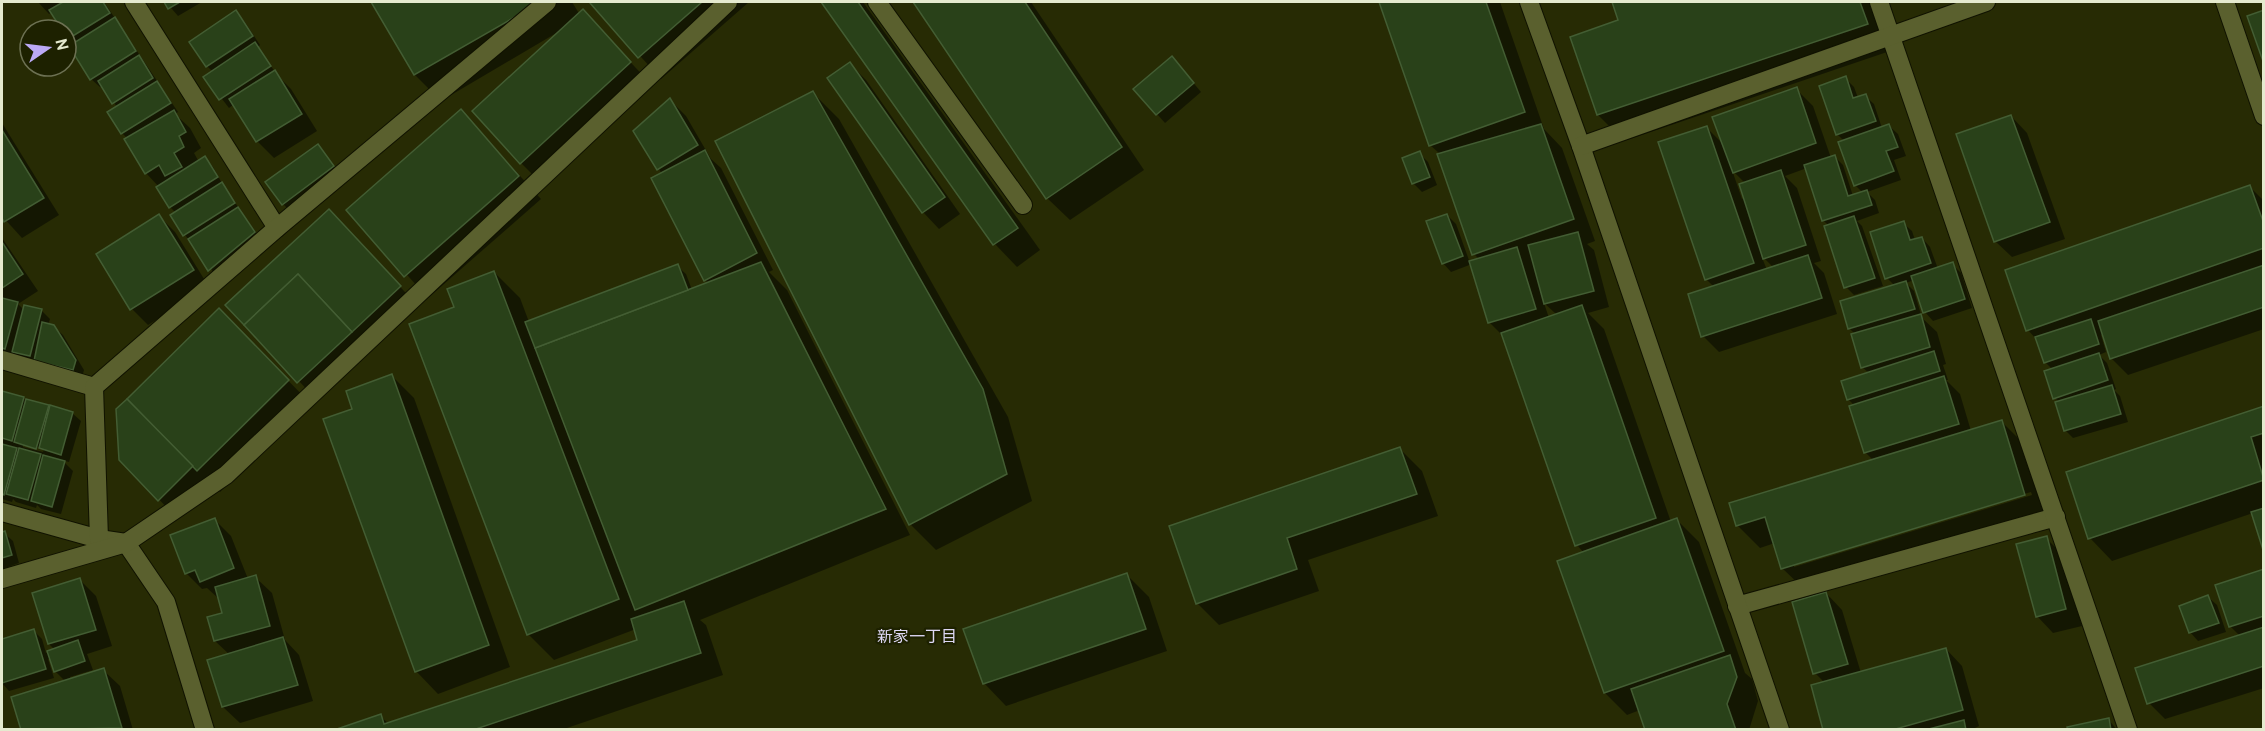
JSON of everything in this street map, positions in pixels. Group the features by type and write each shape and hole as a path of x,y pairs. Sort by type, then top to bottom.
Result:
{"street":[{"path":"134,2 278,228"},
{"path":"94,387 278,228 547,2"},
{"path":"2,579 126,543 226,475 728,2"},
{"path":"877,2 1023,205"},
{"path":"1529,2 1581,146 1780,729"},
{"path":"1880,2 2128,729"},
{"path":"1581,146 1986,2"},
{"path":"2225,2 2264,116"},
{"path":"2,360 94,387"},
{"path":"94,387 99,539"},
{"path":"2,512 99,539 126,543 166,602 205,729"},
{"path":"1737,606 2056,517"}],"building":[{"path":"63,2 103,2 110,13 78,33 78,18 54,18 49,10"},
{"path":"164,2 180,2 168,9"},
{"path":"371,2 541,2 414,75"},
{"path":"591,2 702,2 638,58"},
{"path":"821,2 858,2 1018,228 993,245"},
{"path":"913,2 1025,2 1122,147 1046,199"},
{"path":"1379,2 1486,2 1525,112 1429,146"},
{"path":"1612,2 1860,2 1868,24 1597,115 1570,37 1618,20"},
{"path":"583,9 631,62 520,164 472,111"},
{"path":"236,10 253,36 206,67 189,42"},
{"path":"2264,10 2264,64 2247,16"},
{"path":"115,17 136,51 90,80 78,61 78,40"},
{"path":"255,42 271,66 219,100 203,77"},
{"path":"139,55 153,78 112,104 98,81"},
{"path":"1172,56 1194,83 1156,115 1133,89"},
{"path":"850,62 945,197 922,213 827,78"},
{"path":"275,70 302,114 256,142 229,99"},
{"path":"1846,76 1853,98 1866,94 1876,121 1836,135 1819,86"},
{"path":"157,81 171,103 121,134 107,112"},
{"path":"1797,87 1816,143 1733,173 1712,117"},
{"path":"813,91 983,389 1007,474 909,525 715,141"},
{"path":"670,98 698,145 657,170 633,131"},
{"path":"461,109 519,176 404,277 346,210"},
{"path":"174,110 186,132 179,136 184,147 174,153 182,167 165,176 159,165 145,174 124,139"},
{"path":"2011,115 2050,222 1994,242 1956,134"},
{"path":"1541,124 1574,219 1472,255 1437,154"},
{"path":"1889,124 1898,147 1886,151 1894,171 1854,186 1838,142"},
{"path":"1707,126 1754,263 1705,280 1658,142"},
{"path":"2,130 44,198 4,222 2,218"},
{"path":"318,144 334,166 282,205 265,182"},
{"path":"705,150 757,253 704,281 651,178"},
{"path":"1420,151 1430,177 1412,184 1402,158"},
{"path":"1835,155 1848,196 1867,190 1872,205 1822,221 1804,165"},
{"path":"205,156 218,177 169,208 156,187"},
{"path":"1781,170 1806,245 1763,259 1739,184"},
{"path":"222,182 235,203 183,236 170,215"},
{"path":"2250,185 2264,224 2264,248 2026,331 2005,270"},
{"path":"238,207 255,232 208,271 188,239"},
{"path":"329,209 401,286 352,332 298,274 244,325 225,305"},
{"path":"159,214 194,270 130,310 96,254"},
{"path":"1447,214 1463,256 1442,264 1426,221"},
{"path":"1854,216 1875,278 1844,288 1824,226"},
{"path":"1904,221 1910,240 1922,237 1931,263 1885,279 1870,232"},
{"path":"1578,232 1594,291 1544,304 1528,245"},
{"path":"2,242 23,274 2,288"},
{"path":"1517,247 1536,309 1488,323 1469,261"},
{"path":"1808,255 1822,298 1701,337 1688,294"},
{"path":"761,262 886,509 635,610 535,348"},
{"path":"1953,262 1965,299 1923,313 1911,276"},
{"path":"678,264 688,290 535,348 525,322"},
{"path":"2264,265 2264,307 2110,359 2098,321"},
{"path":"494,271 619,599 527,635 409,324 454,307 447,289"},
{"path":"298,274 352,332 297,383 244,325"},
{"path":"1906,281 1915,309 1848,329 1840,301"},
{"path":"2,298 18,302 5,349 2,348"},
{"path":"24,305 42,309 30,356 12,352"},
{"path":"1582,305 1656,518 1575,546 1501,333"},
{"path":"219,308 289,380 197,471 127,399"},
{"path":"1921,314 1930,347 1861,368 1851,334"},
{"path":"2091,319 2099,344 2044,363 2035,337"},
{"path":"42,322 54,325 76,360 73,370 34,361"},
{"path":"1934,351 1940,371 1847,400 1841,381"},
{"path":"2099,353 2108,380 2053,399 2044,371"},
{"path":"392,374 489,645 415,672 323,419 352,409 346,391"},
{"path":"1944,376 1959,424 1864,453 1849,406"},
{"path":"2112,385 2121,414 2064,431 2055,402"},
{"path":"2,391 24,397 12,441 2,438"},
{"path":"26,399 49,405 36,449 14,442"},
{"path":"127,399 193,466 158,501 119,460 116,409"},
{"path":"50,405 73,412 61,455 39,448"},
{"path":"2264,406 2264,433 2251,437 2264,480 2088,539 2066,472"},
{"path":"2002,420 2025,495 1781,569 1765,517 1736,526 1729,503"},
{"path":"2,444 17,448 4,495 2,494"},
{"path":"1400,447 1417,494 1287,538 1297,569 1196,604 1169,526"},
{"path":"19,448 41,454 28,500 6,494"},
{"path":"43,455 65,461 52,507 31,501"},
{"path":"2264,508 2264,553 2251,512"},
{"path":"215,518 234,568 200,582 195,570 185,574 170,535"},
{"path":"1677,518 1724,651 1604,693 1557,561"},
{"path":"5,531 12,555 2,558 2,532"},
{"path":"2047,536 2066,609 2036,617 2016,544"},
{"path":"2264,569 2264,616 2229,627 2215,585"},
{"path":"1127,573 1146,629 983,684 963,629"},
{"path":"256,575 270,626 214,641 207,617 222,613 215,587"},
{"path":"80,578 96,630 48,644 32,593"},
{"path":"1826,592 1848,664 1813,674 1792,602"},
{"path":"2208,595 2219,623 2189,633 2179,606"},
{"path":"684,601 701,653 473,730 334,730 381,714 384,724 637,640 631,619"},
{"path":"2264,627 2264,666 2147,704 2135,668"},
{"path":"34,629 46,669 2,683 2,639"},
{"path":"283,637 298,685 222,707 207,660"},
{"path":"78,640 85,661 54,672 47,651"},
{"path":"1946,648 1963,710 1892,730 1823,730 1811,685"},
{"path":"1730,655 1737,677 1727,704 1736,730 1645,730 1631,689"},
{"path":"104,668 122,728 21,730 11,697"},
{"path":"2109,718 2111,730 2068,730 2067,727"},
{"path":"1964,720 1966,730 1925,730"}],"district":[{"name":"新家一丁目","path":"917,636"}]}
